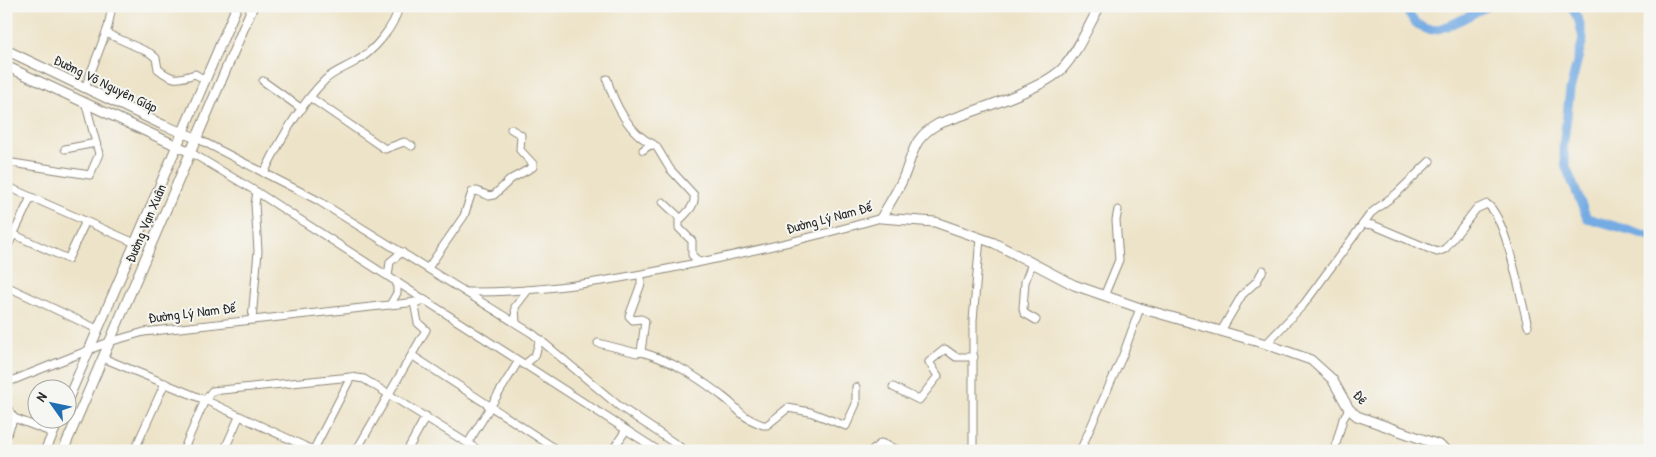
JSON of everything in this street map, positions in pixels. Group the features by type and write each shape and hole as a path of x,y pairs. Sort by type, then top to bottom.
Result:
{"main road":[{"name":"Đường Vạn Xuân","path":"75,380 237,6"},
{"name":"Đường Vạn Xuân","path":"66,450 109,342 253,6"},
{"name":"Đường Lý Nam Đế","path":"881,218 902,180 916,142 923,132 938,124 1035,87 1053,76 1068,60 1100,6"},
{"name":"Đường Võ Nguyên Giáp","path":"6,50 196,138"},
{"name":"Đường Võ Nguyên Giáp","path":"6,66 190,152"},
{"path":"70,96 81,86"},
{"name":"Đê","path":"881,218 928,221 980,238 1074,285 1140,308 1266,344 1311,360 1321,367 1332,379 1350,409 1367,420 1439,445 1448,451"},
{"path":"45,451 54,430"}],"street":[{"path":"81,86 106,33 112,6"},
{"path":"264,173 287,130 310,98 328,78 366,55 388,30 399,6"},
{"path":"106,33 150,53 156,58 158,69 172,78 180,79 195,74 205,80"},
{"path":"607,79 615,101 636,133 660,151 670,169 694,195 691,207 680,220 679,228 692,241 692,255 699,262"},
{"path":"263,82 302,109"},
{"path":"310,98 385,149 404,142 412,146"},
{"path":"6,162 90,175 99,154 86,104"},
{"path":"428,268 464,216 472,192 477,191 489,196 494,195 511,179 533,167 520,149 522,135 511,129"},
{"path":"196,138 318,200 516,323 540,339 619,406 686,451"},
{"path":"65,149 96,143"},
{"path":"643,150 653,144"},
{"path":"190,152 257,192 521,364 659,451"},
{"path":"1266,344 1304,304 1375,209 1397,193 1430,161"},
{"path":"6,186 135,243"},
{"path":"252,319 258,252 255,204 257,192"},
{"path":"6,250 31,197"},
{"path":"663,202 680,220"},
{"path":"1363,224 1373,225 1437,252 1445,249 1476,209 1487,204 1499,221 1528,326"},
{"path":"1104,296 1119,260 1116,220 1118,210"},
{"name":"Đường Lý Nam Đế","path":"466,292 528,290 641,275 792,242 881,218"},
{"path":"6,231 68,259 86,221"},
{"path":"973,451 974,294 980,238"},
{"path":"388,276 390,262 402,252"},
{"path":"1032,263 1025,282 1023,308 1024,313 1036,320"},
{"path":"1221,331 1242,296 1257,281 1263,270"},
{"path":"641,275 641,284 629,316 632,320 641,319 645,321 641,352"},
{"path":"390,305 397,293 397,282"},
{"path":"6,286 97,329"},
{"path":"516,323 515,307 528,290"},
{"name":"Đường Lý Nam Đế","path":"6,383 109,342 144,332 426,301"},
{"path":"356,451 389,393 413,356 426,330 418,322 414,302"},
{"path":"1080,451 1123,355 1140,308"},
{"path":"468,442 521,364 535,356 540,339"},
{"path":"598,343 637,353 641,352 680,366 727,399 741,415 763,425 767,425 788,408 810,412 846,426 856,404 856,387"},
{"path":"893,387 900,393 919,400 938,376 929,362 931,358 945,349 956,357 974,357"},
{"path":"413,356 559,451"},
{"path":"103,358 205,400 314,451 351,377"},
{"path":"183,451 205,400 212,391 351,377 364,379 389,393 480,451"},
{"path":"134,451 165,383"},
{"path":"6,406 14,418 53,433"},
{"path":"1334,451 1343,420 1350,409"},
{"path":"407,451 426,416"},
{"path":"224,451 240,417"},
{"path":"6,421 14,418"},
{"path":"6,437 14,418"},
{"path":"612,451 626,430"},
{"path":"872,451 881,443 900,451"}],"waterway":[{"path":"1405,6 1417,24 1432,30 1450,25 1488,6"},
{"path":"1571,6 1579,21 1583,39 1570,90 1563,149 1566,167 1587,218 1650,236"}]}
